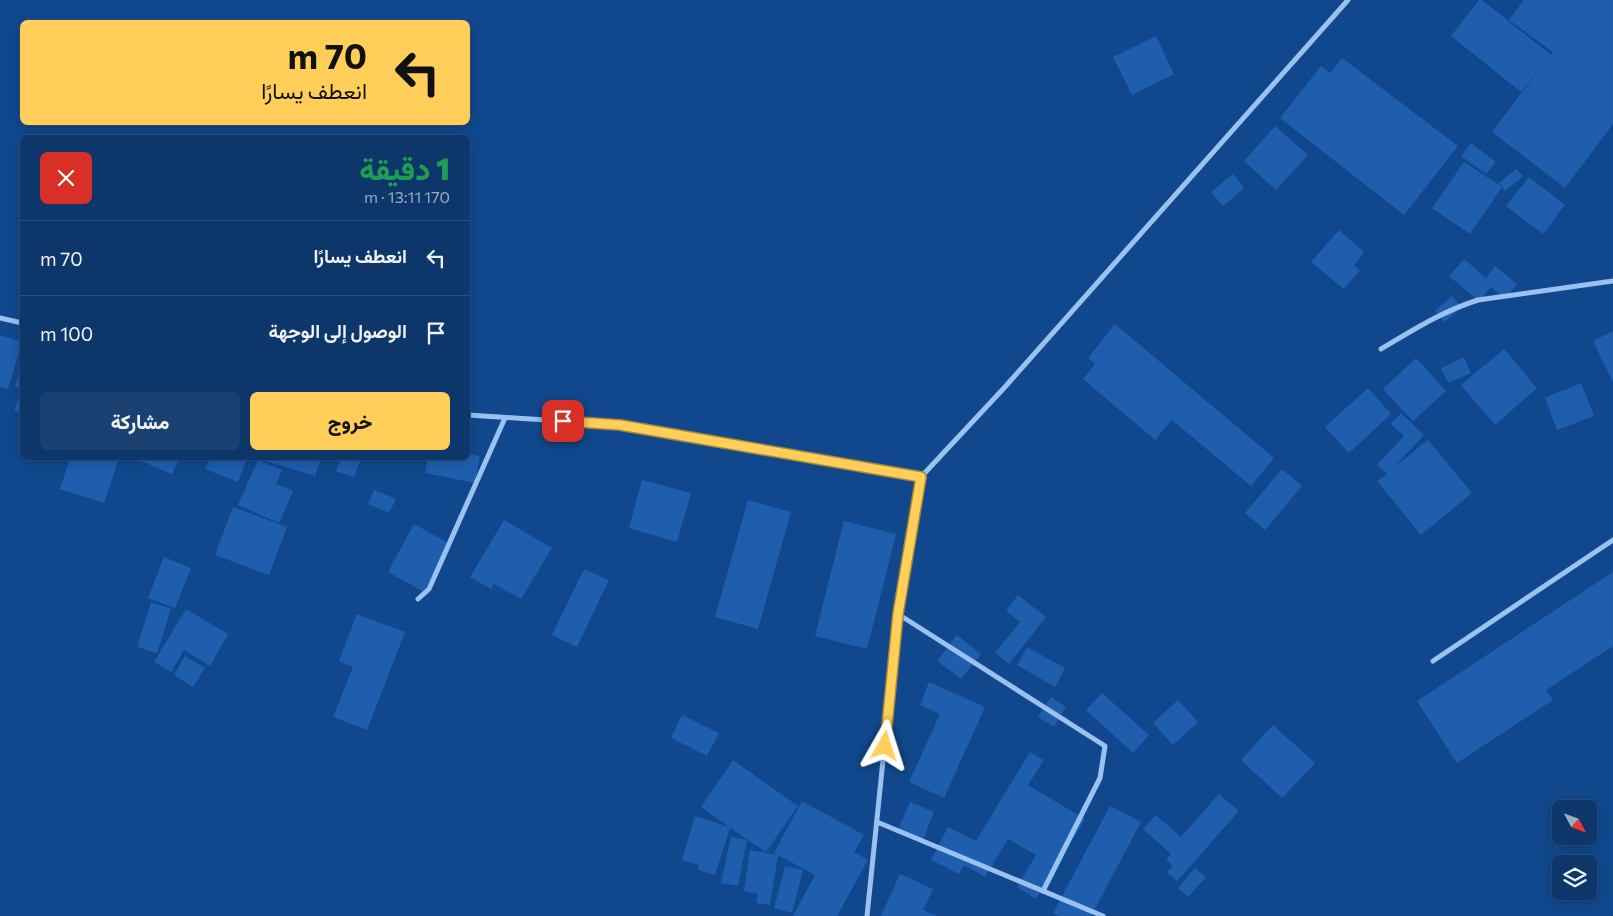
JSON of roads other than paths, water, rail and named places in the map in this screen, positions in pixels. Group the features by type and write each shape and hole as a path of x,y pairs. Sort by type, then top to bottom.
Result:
{"street":[{"path":"867,916 898,614 921,477 1004,388 1348,0"},
{"path":"1381,349 1431,319 1478,300 1613,281"},
{"path":"0,318 20,323"},
{"path":"470,415 620,425 921,477"},
{"path":"418,599 429,589 505,418"},
{"path":"1433,661 1613,540"},
{"path":"898,614 1105,746 1100,778 1043,891"},
{"path":"877,822 1103,916"}]}
